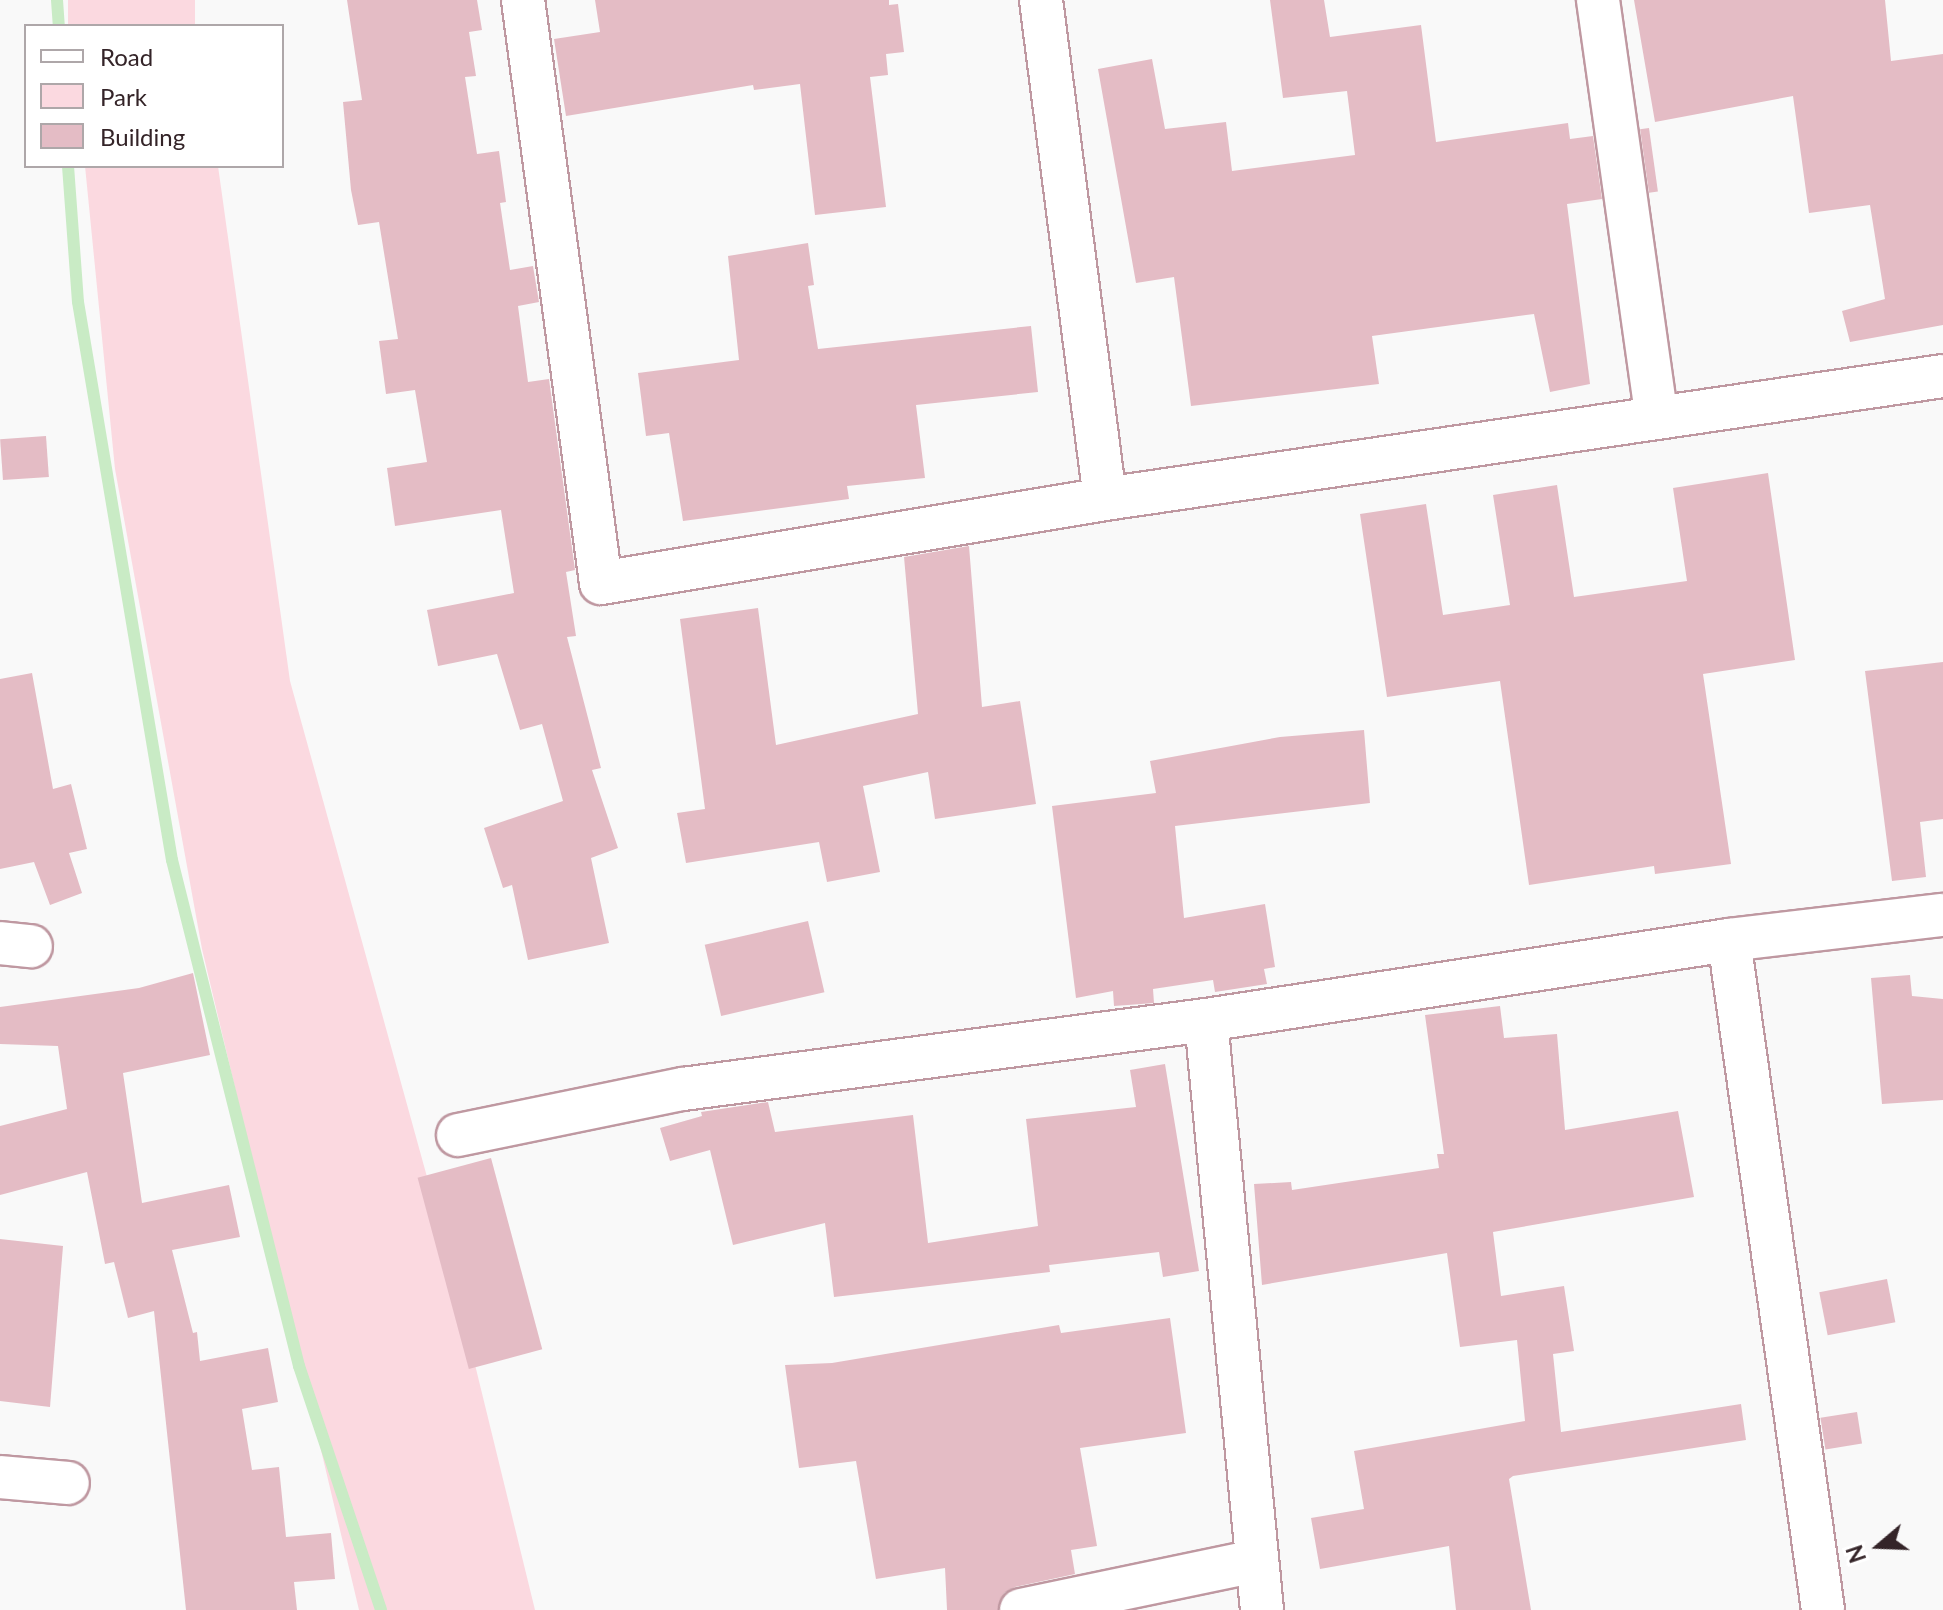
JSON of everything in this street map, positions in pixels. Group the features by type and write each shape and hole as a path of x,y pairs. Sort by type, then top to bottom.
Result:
{"street":[{"path":"523,0 601,583 1105,499 1656,415 1943,376"},
{"path":"1041,0 1105,499"},
{"path":"1598,0 1656,415"},
{"path":"458,1135 683,1089 1206,1020 1729,940 1943,915"},
{"path":"1729,940 1823,1610"},
{"path":"1206,1020 1262,1610"},
{"path":"0,1477 68,1483"},
{"path":"1021,1610 1256,1561"}],"green space":[{"path":"68,0 195,0 195,24 68,24"},
{"path":"85,168 218,168 290,681 445,1242 535,1610 359,1610 202,949 115,469"}],"building":[{"path":"347,0 477,0 482,30 469,32 476,76 465,77 477,154 499,151 506,202 500,203 510,270 533,266 539,302 518,306 528,382 549,379 575,570 566,572 576,636 567,637 601,768 592,770 618,848 591,858 609,943 528,960 512,885 503,888 484,828 563,801 542,724 520,730 497,654 438,666 427,610 514,593 501,510 395,526 387,468 427,462 415,390 386,394 379,341 398,339 379,222 358,225 351,190 343,102 362,100"},
{"path":"595,0 889,0 889,5 898,4 904,52 886,54 888,75 870,77 886,207 815,215 800,84 754,90 753,85 566,116 554,39 600,32"},
{"path":"1270,0 1324,0 1330,37 1421,25 1436,142 1568,123 1570,139 1593,136 1602,199 1567,204 1590,384 1550,392 1534,314 1372,336 1379,384 1191,406 1174,277 1136,283 1098,69 1152,59 1165,129 1226,122 1232,171 1355,155 1347,91 1283,98"},
{"path":"1634,0 1885,0 1891,61 1943,54 1943,325 1850,342 1842,311 1885,299 1870,205 1809,213 1793,96 1655,122"},
{"path":"1649,128 1658,191 1649,193 1640,129"},
{"path":"808,243 814,285 808,286 818,349 1031,326 1038,392 916,405 925,478 847,486 849,499 683,521 669,433 646,436 638,373 739,360 728,256"},
{"path":"46,436 49,477 3,480 0,439"},
{"path":"1768,473 1795,660 1703,674 1731,864 1655,874 1654,866 1529,885 1500,681 1387,697 1360,514 1426,504 1443,615 1510,605 1493,495 1557,485 1574,597 1687,581 1673,488"},
{"path":"969,546 982,707 1020,701 1036,804 935,819 928,772 863,786 880,872 827,882 819,842 686,863 677,813 705,809 680,619 758,608 776,745 918,714 904,557"},
{"path":"1943,662 1943,819 1920,822 1926,877 1892,881 1865,671"},
{"path":"32,673 53,789 71,784 87,849 69,853 82,893 50,905 34,862 0,869 0,679"},
{"path":"1364,730 1370,803 1175,826 1184,918 1265,904 1275,967 1264,969 1267,984 1215,992 1213,980 1153,989 1154,1003 1114,1006 1113,991 1076,998 1052,806 1156,793 1150,761 1280,737"},
{"path":"808,921 824,992 721,1016 705,945"},
{"path":"193,973 210,1055 123,1073 142,1203 229,1185 240,1237 172,1250 193,1333 197,1332 200,1361 268,1348 278,1402 242,1409 252,1470 279,1467 286,1537 331,1533 335,1579 294,1582 297,1610 186,1610 154,1311 128,1318 114,1262 105,1264 87,1172 0,1195 0,1126 67,1109 58,1046 0,1044 0,1007 139,988"},
{"path":"1910,975 1912,996 1943,999 1943,1100 1882,1104 1871,978"},
{"path":"1500,1006 1504,1038 1557,1034 1565,1130 1678,1111 1694,1197 1493,1232 1501,1296 1564,1286 1574,1351 1553,1354 1561,1432 1741,1404 1746,1440 1513,1476 1509,1479 1531,1610 1456,1610 1449,1546 1320,1569 1311,1518 1364,1509 1354,1451 1525,1421 1517,1340 1460,1347 1447,1253 1262,1285 1254,1184 1291,1182 1292,1190 1439,1168 1437,1154 1444,1154 1425,1015"},
{"path":"1165,1064 1199,1271 1163,1277 1159,1252 1049,1265 1050,1272 834,1297 825,1223 733,1245 710,1150 670,1161 660,1128 702,1116 701,1112 768,1102 775,1132 913,1115 928,1243 1038,1226 1026,1119 1136,1107 1130,1070"},
{"path":"491,1158 542,1349 469,1369 418,1178"},
{"path":"0,1239 63,1246 50,1407 0,1401"},
{"path":"1887,1279 1895,1322 1828,1335 1819,1292"},
{"path":"1170,1318 1186,1433 1080,1448 1097,1546 1071,1550 1075,1574 1015,1587 1004,1593 998,1610 947,1610 945,1568 876,1579 856,1461 799,1468 785,1365 832,1363 1059,1325 1061,1333"},
{"path":"1857,1412 1862,1444 1825,1449 1820,1418"}],"waterway":[{"path":"57,0 59,24"},
{"path":"68,168 78,302 172,860 299,1366 381,1610"}]}
